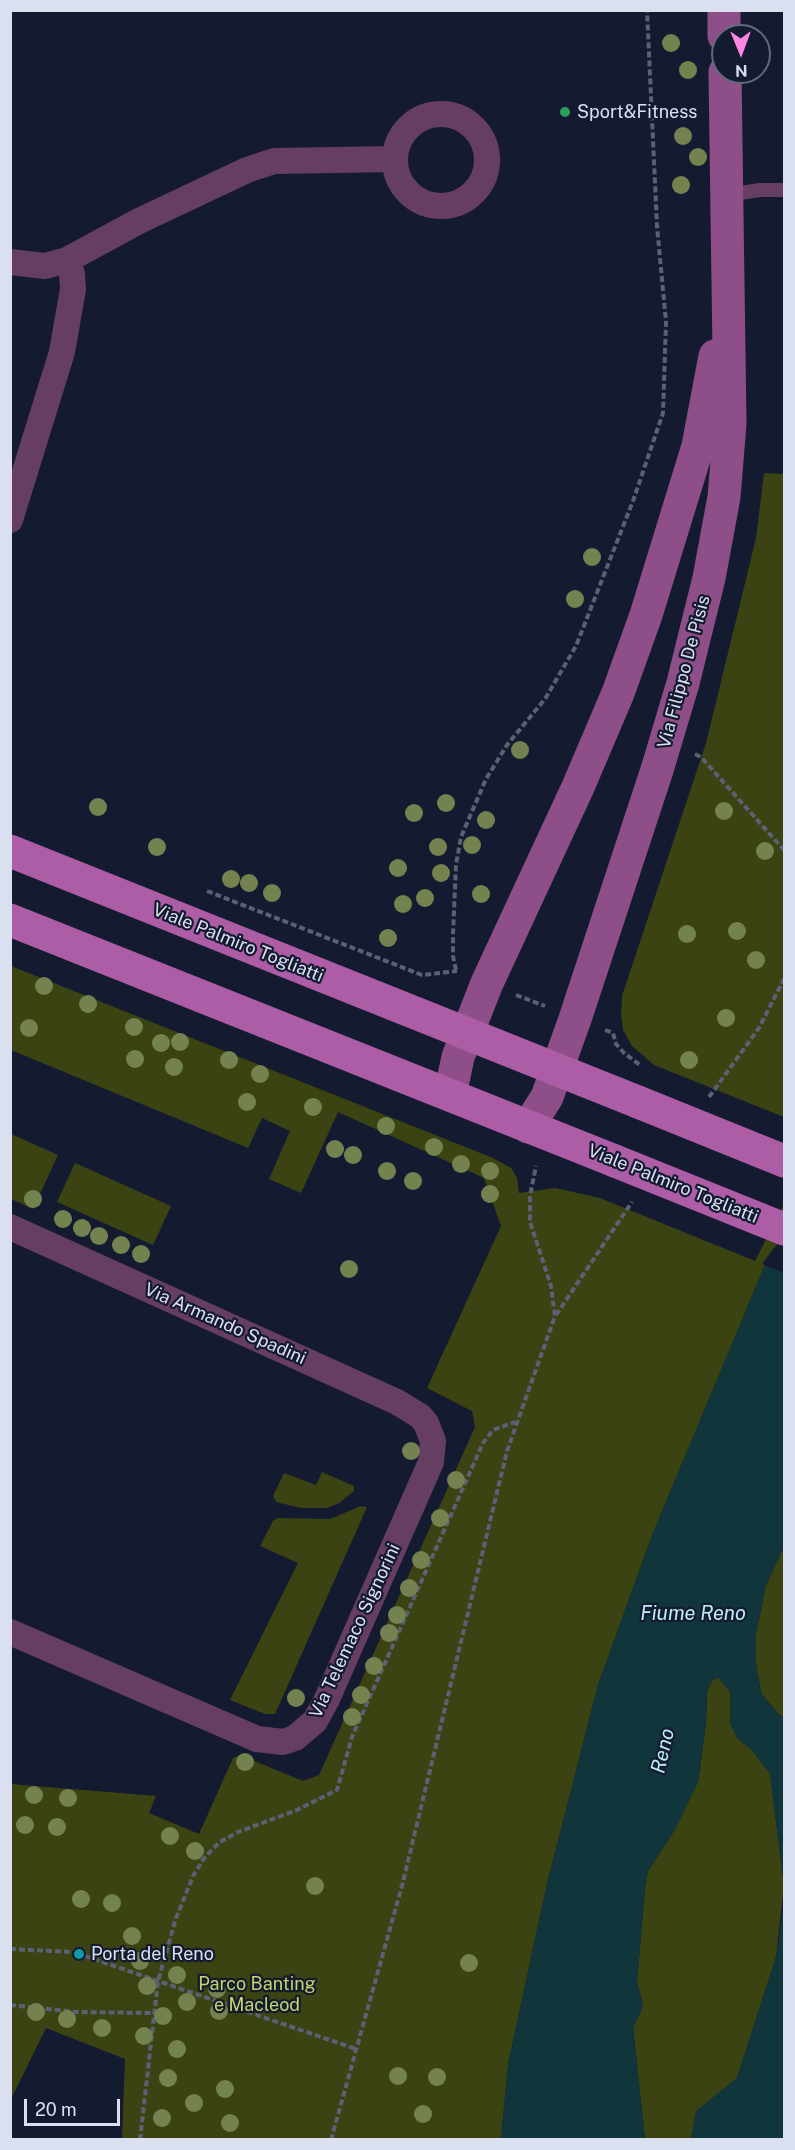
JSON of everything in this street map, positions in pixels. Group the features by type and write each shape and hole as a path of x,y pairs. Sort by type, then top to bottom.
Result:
{"main road":[{"name":"Viale Palmiro Togliatti","path":"10,851 784,1161"},
{"name":"Viale Palmiro Togliatti","path":"10,920 784,1229"}],"street":[{"name":"Via Filippo De Pisis","path":"558,1070 657,770 683,683 709,578 724,496 730,424 725,84"},
{"path":"10,262 45,266 67,260 139,221 247,170 274,160 395,159"},
{"name":"Via Filippo De Pisis","path":"466,1034 614,704 670,543 698,446 715,354 728,259"},
{"path":"10,520 62,352 73,289 72,274 67,260"},
{"path":"450,1095 453,1075 466,1034"},
{"path":"528,1126 547,1097 558,1070"},
{"name":"Via Armando Spadini","path":"10,1227 397,1402 420,1416 431,1432"},
{"name":"Via Telemaco Signorini","path":"10,1632 256,1738 283,1742 295,1738 315,1721 327,1699 431,1462 433,1441 431,1432"}],"lane":[{"path":"727,195 760,190 784,190"}],"path":[{"path":"457,971 453,956 453,934 456,865 461,837 486,779 507,745 544,699 576,646 633,501 663,413 666,322 657,226 647,10"},
{"path":"694,754 701,757 784,850"},
{"path":"401,966 422,975 457,971 613,1033 616,1044 624,1053 644,1067"},
{"path":"331,2139 403,1882 516,1422 555,1316 550,1286 530,1222 530,1196 536,1166"},
{"path":"140,2139 158,1981 176,1918 194,1874 219,1842 238,1832 297,1810 337,1790 351,1737 483,1443 493,1430 516,1422"},
{"path":"10,1949 72,1952"},
{"path":"85,1956 356,2049"},
{"path":"10,2005 76,2013 153,2013"}],"green space":[{"path":"764,473 784,474 784,1117 654,1065 632,1046 623,1030 621,1015 622,996 706,743 756,538"},
{"name":"Parco Banting e Macleod","path":"11,966 493,1158 511,1168 517,1178 519,1193 555,1188 600,1198 755,1261 784,1204 784,1238 765,1265 653,1533 598,1685 547,1884 508,2065 501,2139 122,2139 125,2059 46,2028 11,2099 11,1784 156,1796 149,1813 199,1834 233,1758 240,1755 303,1781 319,1775 475,1427 472,1411 427,1388 501,1226 484,1178 338,1112 301,1193 269,1179 290,1131 262,1118 248,1148 11,1050"},
{"path":"11,1134 58,1155 33,1209 11,1199"},
{"path":"75,1163 171,1206 153,1245 57,1202"},
{"path":"322,1472 354,1486 354,1491 339,1503 327,1508 301,1508 276,1502 273,1496 284,1473 316,1485"},
{"path":"361,1506 367,1507 275,1714 265,1714 230,1700 298,1563 260,1546 273,1521 278,1518 330,1519"},
{"path":"784,1546 784,1717 780,1716 761,1693 756,1664 756,1634 766,1585"},
{"path":"718,1677 730,1692 730,1723 738,1739 751,1749 770,1774 784,1885 776,1957 737,2078 697,2111 691,2139 645,2139 633,2028 643,2006 637,1982 645,1887 648,1871 674,1831 698,1782 706,1723 707,1692 712,1681"}],"water":[{"name":"Fiume Reno","path":"784,1238 784,1546 766,1585 756,1634 756,1664 761,1693 779,1716 784,1717 784,1885 770,1774 751,1749 738,1739 730,1723 730,1692 718,1677 712,1681 707,1692 706,1723 698,1782 674,1831 648,1871 645,1887 637,1982 643,2006 633,2028 645,2139 501,2140 508,2065 547,1884 598,1685 653,1533 765,1265"},
{"path":"784,1903 784,2139 691,2139 696,2111 737,2078 776,1957"}],"pier":[{"path":"784,1235 784,1273 762,1264"}],"place":[{"name":"Sport&Fitness","path":"565,112"},
{"name":"Porta del Reno","path":"79,1954"}],"water label":[{"name":"Reno","path":"663,1751"}]}
